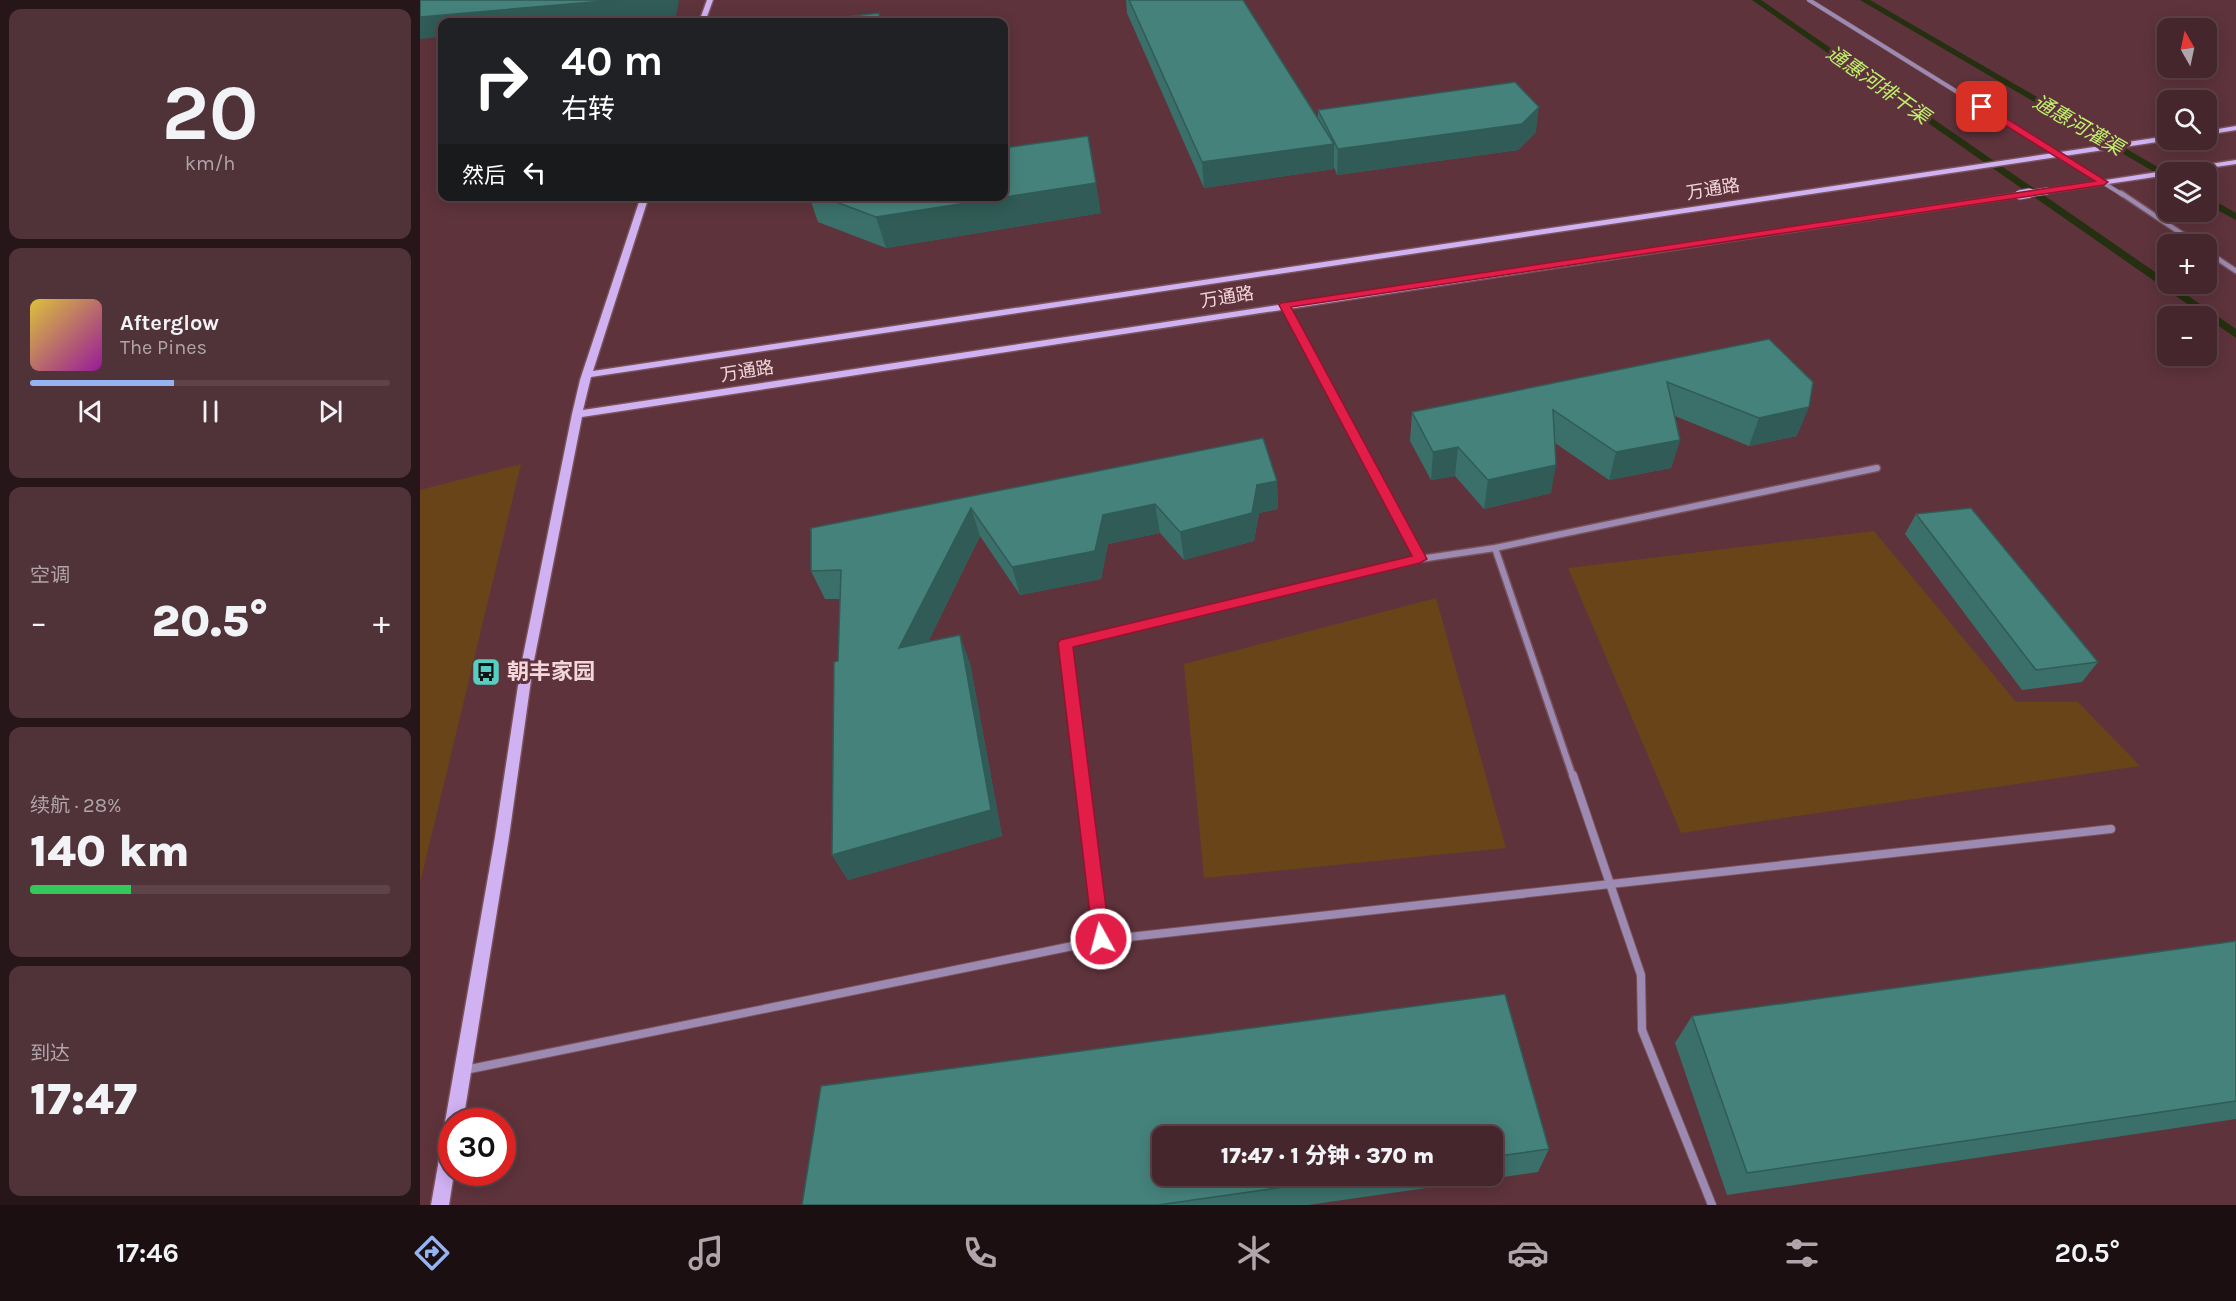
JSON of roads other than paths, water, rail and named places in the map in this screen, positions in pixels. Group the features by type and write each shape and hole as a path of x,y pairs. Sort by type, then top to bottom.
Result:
{"main road":[{"path":"703,18 710,0"},
{"path":"2217,131 2236,128"},
{"name":"万通路","path":"587,375 2157,140"},
{"name":"万通路","path":"2217,165 2236,162"},
{"name":"万通路","path":"577,414 1284,305 2157,175"},
{"path":"456,1108 502,837 527,666 577,414 587,375 643,201"},
{"path":"440,1205 443,1186"}],"street":[{"path":"1809,0 2104,182 2182,234"},
{"path":"2217,258 2236,271"},
{"path":"1284,305 1420,559"},
{"path":"1101,939 1065,643 1420,559 1495,548 1877,468"},
{"path":"1495,548 1641,975 1642,1030 1712,1205"},
{"path":"463,1071 1101,939 2111,830"}],"waterway":[{"name":"通惠河排干渠","path":"1756,0 2236,334"},
{"name":"通惠河灌渠","path":"1864,0 2157,171"},
{"name":"通惠河灌渠","path":"2217,206 2236,217"}],"place":[{"name":"朝丰家园","path":"486,672"}]}
